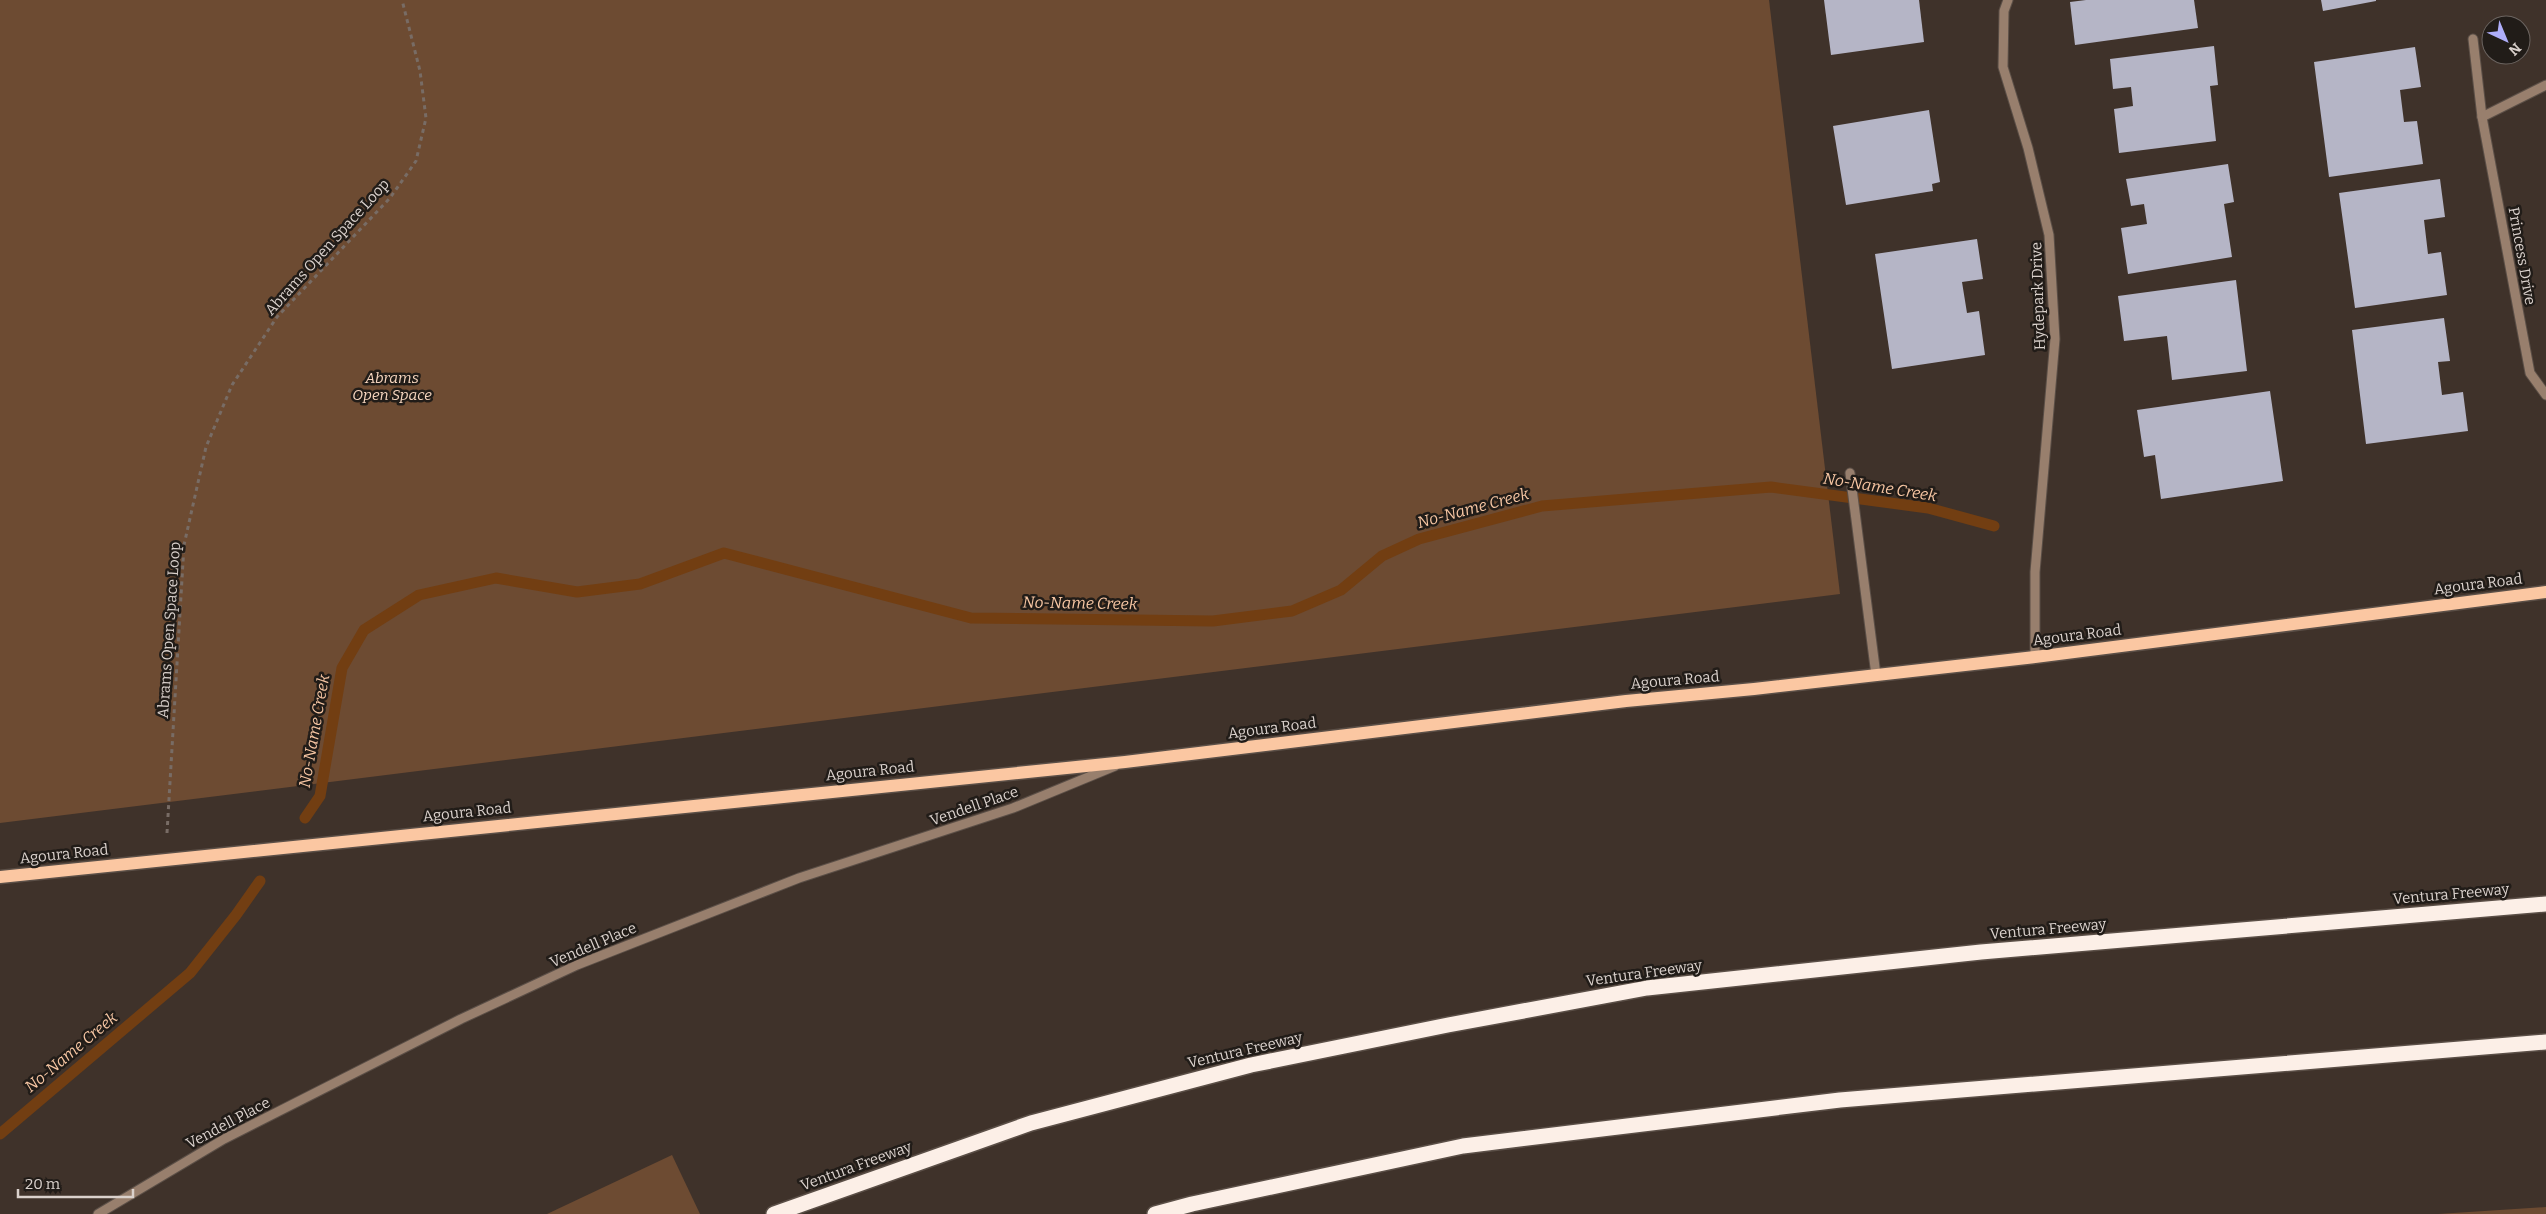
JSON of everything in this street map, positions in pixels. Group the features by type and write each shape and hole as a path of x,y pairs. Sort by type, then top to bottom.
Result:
{"highway":[{"name":"Ventura Freeway","path":"774,1214 1031,1123 1213,1075 1448,1025 1647,988 1982,952 2546,904"},
{"path":"1155,1214 1192,1204 1473,1145 1840,1100 2546,1042"}],"main road":[{"name":"Agoura Road","path":"0,877 1125,762 1626,701 2035,657 2546,592"}],"street":[{"name":"Hydepark Drive","path":"2008,0 2004,11 2003,67 2028,148 2049,235 2055,339 2035,572 2035,657"},
{"name":"Princess Drive","path":"2473,39 2482,117 2530,373 2546,395"},
{"path":"2482,117 2546,85"},
{"path":"1850,473 1876,675"},
{"name":"Vendell Place","path":"98,1214 224,1139 461,1019 577,965 799,878 1013,808 1125,762"}],"path":[{"name":"Abrams Open Space Loop","path":"166,859 184,545 206,447 232,385 278,317 390,198 416,161 426,118 420,71 402,0"}],"green space":[{"name":"Abrams Open Space","path":"0,0 1769,0 1840,594 0,823"},
{"path":"672,1155 700,1214 547,1214"},
{"path":"2546,1207 2546,1214 2438,1214"}],"building":[{"path":"1824,0 1919,0 1924,42 1831,55"},
{"path":"2086,0 2194,0 2198,28 2075,45 2070,2"},
{"path":"2321,0 2376,0 2376,1 2323,11"},
{"path":"2214,46 2218,85 2210,86 2216,141 2119,153 2114,109 2133,106 2131,87 2113,89 2110,59"},
{"path":"2415,47 2421,87 2400,90 2404,122 2417,121 2423,164 2329,177 2314,62"},
{"path":"1929,110 1940,182 1932,184 1933,191 1846,205 1833,126"},
{"path":"2228,164 2234,202 2224,204 2232,257 2128,274 2121,228 2147,224 2144,204 2131,206 2126,179"},
{"path":"2440,179 2445,217 2424,220 2428,254 2441,252 2447,295 2355,308 2339,193"},
{"path":"1977,239 1983,279 1962,282 1967,313 1979,311 1985,355 1892,369 1875,254"},
{"path":"2236,280 2247,371 2172,380 2167,336 2124,341 2118,296"},
{"path":"2444,318 2450,361 2438,362 2442,395 2463,392 2468,431 2366,444 2352,330"},
{"path":"2270,391 2283,481 2161,499 2155,455 2144,457 2137,410"}],"waterway":[{"name":"No-Name Creek","path":"305,818 320,796 342,668 364,630 419,595 496,578 577,592 640,584 724,553 971,618 1213,621 1292,611 1341,590 1382,556 1419,539 1542,506 1771,487 1928,508 1994,526"},
{"name":"No-Name Creek","path":"0,1134 190,973 260,881"}]}
